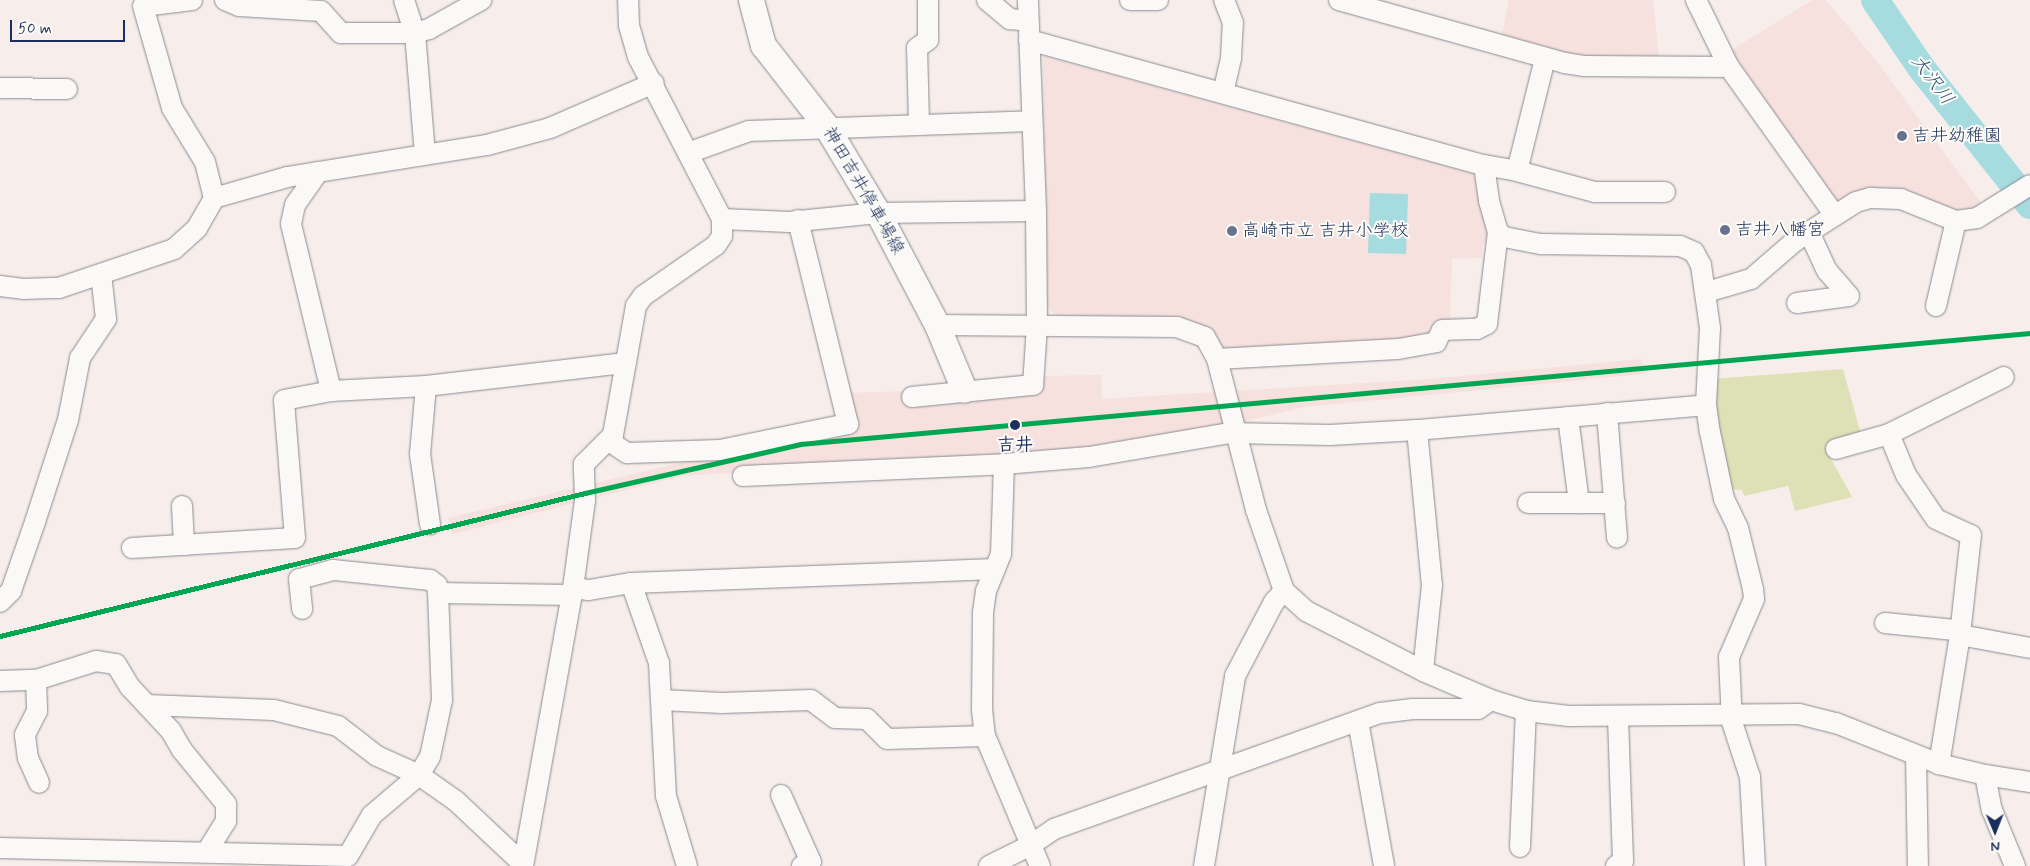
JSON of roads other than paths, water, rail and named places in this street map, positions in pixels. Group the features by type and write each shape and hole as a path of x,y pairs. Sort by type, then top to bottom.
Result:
{"main road":[{"name":"神田吉井停車場線","path":"751,0 758,32 771,57 826,126 878,213 937,325 964,390"}],"street":[{"path":"0,286 23,289 58,288 174,249 197,228 214,198 205,162 172,108 143,6 192,0"},
{"path":"225,0 239,6 321,11 340,33 414,34 428,29 481,0"},
{"path":"404,0 414,34 424,155"},
{"path":"523,865 572,592 584,500 584,464 609,441 615,425 632,320 639,301 716,245 722,236 722,219 633,42 628,0"},
{"path":"919,123 917,48 928,40 928,0"},
{"path":"987,0 1010,19 1028,30 1223,92 1484,165 1516,171 1595,192 1665,192"},
{"path":"912,397 945,396 964,390 1033,385 1037,326 1036,211 1028,0"},
{"path":"1130,0 1158,0"},
{"path":"1223,92 1231,58 1233,23 1224,0"},
{"path":"1339,0 1545,59 1585,66 1729,67"},
{"path":"1696,0 1729,67 1834,214"},
{"path":"1516,171 1545,59"},
{"path":"214,198 318,172 487,144 550,128 654,83"},
{"path":"0,88 67,89"},
{"path":"688,153 749,131 826,126 1032,121"},
{"path":"1217,359 1398,349 1436,342 1442,330 1477,329 1487,324 1498,232 1484,165"},
{"path":"318,172 295,205 291,224 331,391"},
{"path":"1707,292 1751,279 1834,214 1870,198 1901,200 1956,221 1977,218 2030,185"},
{"path":"722,219 798,220 878,213 1036,211"},
{"path":"609,441 627,453 720,450 848,424 798,220"},
{"path":"1936,306 1956,221"},
{"path":"1498,232 1512,239 1541,244 1688,248 1694,252 1700,265 1707,292 1710,328 1706,405 1724,499 1738,528 1754,599 1729,657 1732,722 1750,777 1755,866"},
{"path":"1797,303 1849,296 1827,271 1809,232"},
{"path":"0,602 11,591 68,420 80,358 106,318 101,274"},
{"path":"937,325 1177,327 1205,337 1217,359 1256,510 1284,592 1306,611 1423,671 1491,700 1526,711 1569,716 1798,714 1836,723 1939,764 1985,776 2030,782"},
{"path":"132,548 296,538 284,400 331,391 426,386 626,364"},
{"path":"1836,449 1889,434 2004,377"},
{"path":"426,386 420,454 430,524"},
{"path":"743,476 1004,464 1089,457 1235,433 1330,435 1418,430 1706,405"},
{"path":"1607,413 1617,538"},
{"path":"1568,417 1579,503"},
{"path":"1418,430 1432,584 1423,671"},
{"path":"1889,434 1906,475 1936,519 1970,536 1960,635 1939,764"},
{"path":"1004,464 1001,554 986,590 983,613 982,709 986,736 1029,846 1040,866"},
{"path":"1528,503 1614,503"},
{"path":"182,506 184,545"},
{"path":"438,593 572,592 631,583 995,569"},
{"path":"0,848 207,852 349,861 372,815 419,776 430,757 442,700 437,585 430,580 333,570 300,579 302,609"},
{"path":"631,583 660,663 666,796 687,866"},
{"path":"1204,866 1235,676 1274,602 1284,592"},
{"path":"1885,623 1955,630 1960,635 2030,648"},
{"path":"0,681 36,680 96,661 116,664 130,687 171,731 182,750 226,804 226,821 207,852"},
{"path":"36,680 37,712 25,735 28,758 39,783"},
{"path":"661,700 722,703 811,700 835,718 867,719 887,739 986,736"},
{"path":"988,866 1029,846 1054,829 1220,768 1380,713 1413,709 1478,709 1491,700"},
{"path":"147,705 274,710 338,726 377,756 419,776 456,801 523,865"},
{"path":"1520,847 1526,711"},
{"path":"1616,866 1623,861 1618,716"},
{"path":"1358,721 1384,866"},
{"path":"1916,756 1918,866"},
{"path":"1985,776 1992,810 2015,866"},
{"path":"781,795 811,862 802,866"}],"water":[{"path":"1370,193 1408,194 1406,254 1368,253"}],"waterway":[{"name":"大沢川","path":"1875,0 1922,69 2030,205"}],"place":[{"name":"吉井幼稚園","path":"1902,136"},
{"name":"吉井八幡宮","path":"1725,230"},
{"name":"高崎市立 吉井小学校","path":"1232,231"},
{"name":"吉井","path":"1015,425"}]}
